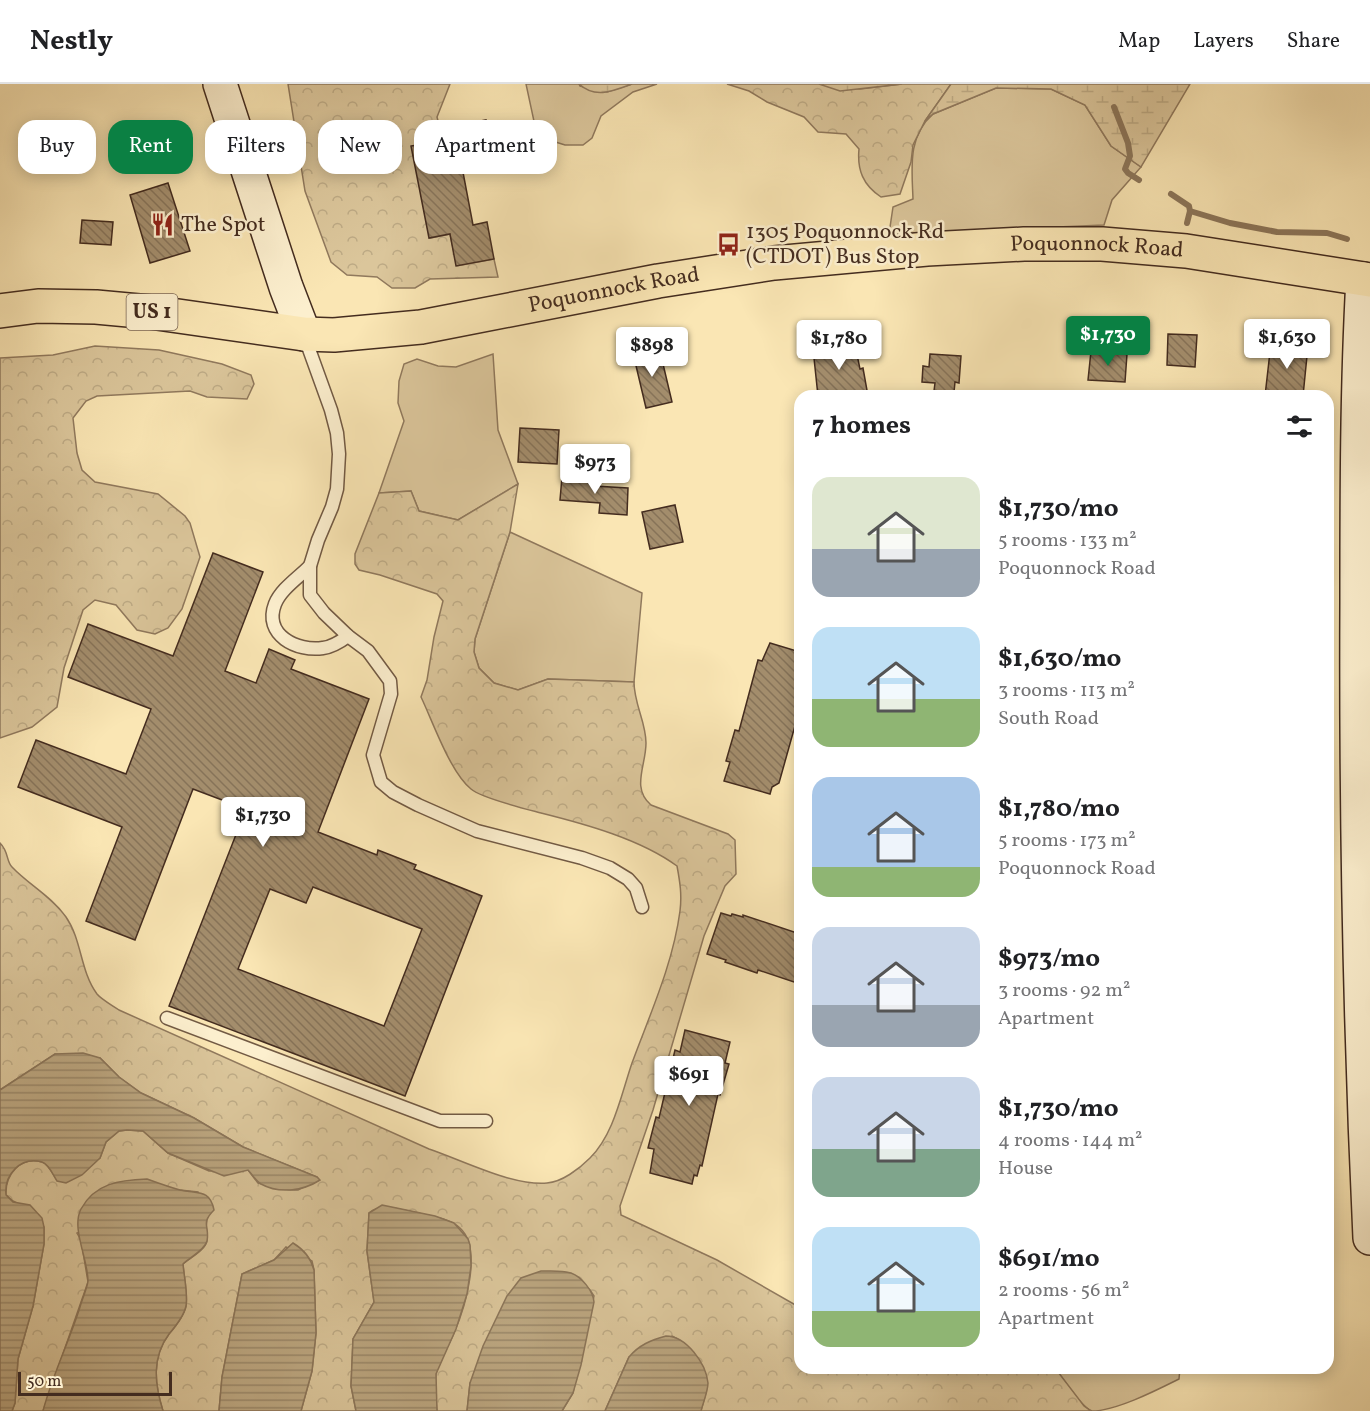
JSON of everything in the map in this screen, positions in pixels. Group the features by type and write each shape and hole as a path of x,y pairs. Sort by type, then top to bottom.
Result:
{"main road":[{"path":"220,84 286,287 304,334"},
{"name":"Poquonnock Road","path":"0,311 38,306 96,307 181,316 304,334 334,335 421,327 677,277 774,263 939,248 1066,244 1137,246 1186,251 1366,280"},
{"path":"1366,280 1357,491 1356,704 1359,900 1370,1238"}],"lane":[{"path":"304,334 331,410 339,454 337,489 310,566 310,595 324,613 368,651 390,681 391,694 373,755 381,782 393,792 418,805 477,831 582,858 610,868 628,879 636,888 642,907"},
{"path":"310,566 282,592 276,601 273,625 276,632 291,644 313,649 339,643 348,636"},
{"path":"167,1018 440,1121 486,1121"}],"green space":[{"path":"288,84 450,84 438,120 414,120 414,146 412,146 414,174 417,174 430,238 450,234 457,266 494,259 498,277 430,279 415,288 392,288 377,277 347,275 331,262 305,191 302,174 306,174 306,120 294,120"},
{"path":"526,84 579,84 607,92 632,84 657,84 633,92 601,116 592,138 583,145 557,142 557,120 534,120"},
{"path":"579,84 632,84 611,91 598,92 585,89"},
{"path":"727,84 819,84 860,89 902,84 951,84 925,121 913,145 911,162 900,194 881,197 862,176 859,149 846,134 818,132 804,117 767,102 749,91"},
{"path":"819,84 902,84 840,91"},
{"path":"951,84 1190,84 1141,167 1111,146 1085,105 1051,89 996,88 933,114 925,121"},
{"path":"996,88 1051,89 1085,105 1111,146 1141,167 1112,200 1104,225 889,234 893,207 913,199 913,154 915,143 925,123 933,114"},
{"path":"95,346 159,350 222,364 251,375 254,384 247,399 207,397 190,391 97,396 86,401 73,418 77,453 82,470 95,482 158,494 185,516 190,523 200,557 182,609 168,628 155,634 137,630 116,605 95,600 83,610 64,668 57,707 32,727 0,738 0,358 53,355"},
{"path":"493,354 498,430 518,484 458,520 419,511 411,491 379,493 404,421 398,403 399,381 404,364 417,359 438,366 456,367"},
{"path":"518,484 510,532 475,639 474,652 479,668 494,683 518,690 548,679 634,682 646,743 641,776 645,798 651,805 728,834 735,840 736,874 725,886 704,936 653,1110 620,1206 621,1215 717,1260 794,1304 794,1374 1060,1374 1084,1406 1091,1411 701,1411 707,1385 706,1375 700,1361 690,1349 672,1336 629,1357 605,1411 562,1411 573,1393 594,1296 575,1276 470,1383 467,1411 437,1411 436,1374 463,1309 470,1279 470,1250 467,1238 460,1228 451,1222 434,1216 386,1207 369,1213 367,1251 374,1302 353,1339 351,1386 356,1411 301,1411 312,1371 316,1333 314,1270 312,1261 286,1247 274,1260 242,1274 222,1377 219,1411 163,1411 156,1372 159,1352 185,1310 186,1291 183,1264 201,1250 207,1240 208,1216 198,1192 180,1190 77,1233 81,1240 88,1282 43,1411 12,1411 15,1403 18,1359 33,1306 44,1244 44,1227 21,1205 6,1195 8,1181 15,1169 27,1162 42,1162 49,1167 57,1180 100,1158 106,1142 119,1131 127,1130 143,1131 168,1153 209,1171 248,1170 258,1183 290,1190 298,1190 319,1180 317,1177 243,1147 194,1118 141,1093 119,1077 100,1058 55,1054 0,1090 0,843 12,867 54,903 66,917 75,936 91,985 99,996 119,1010 429,1149 518,1180 547,1183 558,1180 586,1162 605,1138 616,1114 672,950 681,905 677,866 629,840 576,822 484,796 471,789 456,771 421,697 427,680 443,601 437,594 359,570 355,564 355,554 379,493 411,491 419,511 458,520"},
{"path":"510,532 642,593 634,682 548,679 518,690 494,683 479,668 474,652 475,639"},
{"path":"1059,1374 1179,1374 1179,1379 1160,1389 1113,1408 1092,1411 1077,1398"}],"shaded area":[{"path":"83,1053 100,1058 119,1077 141,1093 194,1118 243,1147 320,1180 299,1189 283,1190 261,1184 248,1170 224,1176 168,1153 143,1131 127,1130 119,1131 106,1142 100,1158 82,1175 66,1183 57,1181 49,1167 42,1162 34,1161 20,1165 11,1174 6,1195 13,1202 30,1205 42,1218 44,1244 33,1306 18,1359 15,1403 12,1411 0,1411 0,1090 55,1054"},
{"path":"147,1179 180,1190 206,1195 214,1210 206,1222 208,1236 206,1244 183,1264 186,1291 185,1310 159,1352 156,1372 163,1411 43,1411 88,1281 78,1225 81,1209 93,1193 101,1188 127,1180"},
{"path":"382,1205 435,1216 454,1223 468,1239 470,1245 471,1266 467,1294 456,1329 436,1374 437,1411 356,1411 351,1386 353,1339 374,1302 367,1251 369,1213"},
{"path":"293,1243 306,1254 314,1270 316,1333 312,1371 301,1411 219,1411 222,1377 242,1274 274,1260"},
{"path":"541,1271 571,1273 579,1278 592,1293 594,1302 573,1393 562,1411 467,1411 470,1383 483,1346 507,1296 521,1278"},
{"path":"666,1336 673,1337 688,1346 703,1367 708,1383 701,1411 605,1411 629,1357 637,1349"}],"building":[{"path":"414,145 414,161 411,146"},
{"path":"416,174 463,174 473,225 487,222 494,259 456,266 450,234 429,238"},
{"name":"The Spot","path":"168,183 190,251 150,263 130,195"},
{"path":"82,220 113,222 111,245 80,243"},
{"path":"1168,334 1197,335 1195,367 1167,365"},
{"path":"849,339 851,351 856,350 860,369 863,368 867,390 817,390 814,358 819,357 817,345"},
{"path":"1271,343 1308,346 1304,390 1266,390"},
{"path":"659,347 672,402 646,408 633,353"},
{"path":"1091,351 1127,354 1125,382 1088,380"},
{"path":"930,354 961,356 959,383 955,382 954,390 934,390 935,383 922,382 923,366 929,367"},
{"path":"520,428 559,430 557,464 518,462"},
{"path":"562,477 594,479 594,486 628,488 627,515 599,513 600,503 560,500"},
{"path":"675,505 683,542 650,549 642,512"},
{"path":"213,553 263,572 225,671 256,683 269,649 295,660 291,669 369,699 318,832 377,855 378,850 416,865 414,869 482,896 405,1096 169,1006 246,809 193,789 135,940 86,921 122,827 18,787 36,740 126,774 151,709 68,677 88,624 173,656","holes":["313,887 422,929 384,1026 238,969 270,889 306,903"]},
{"path":"770,643 794,650 794,729 779,783 772,787 770,794 724,781 730,762 726,761 735,730 739,731 758,660 762,661"},
{"path":"721,913 731,916 732,914 743,917 743,915 794,932 794,982 758,970 757,973 707,954"},
{"path":"685,1030 730,1042 725,1063 729,1064 720,1095 718,1094 702,1166 700,1165 697,1176 694,1175 692,1184 650,1173 654,1149 648,1148 656,1117 659,1118 675,1050 680,1052"}],"waterway":[{"path":"1114,107 1128,143 1130,156 1125,169 1139,180"},
{"path":"1171,194 1189,206 1190,211 1230,223 1277,232 1327,233 1347,239"},
{"path":"1187,223 1190,211"}],"place":[{"name":"The Spot","path":"163,225"},
{"name":"1305 Poquonnock Rd (CTDOT) Bus Stop","path":"728,245"}]}
